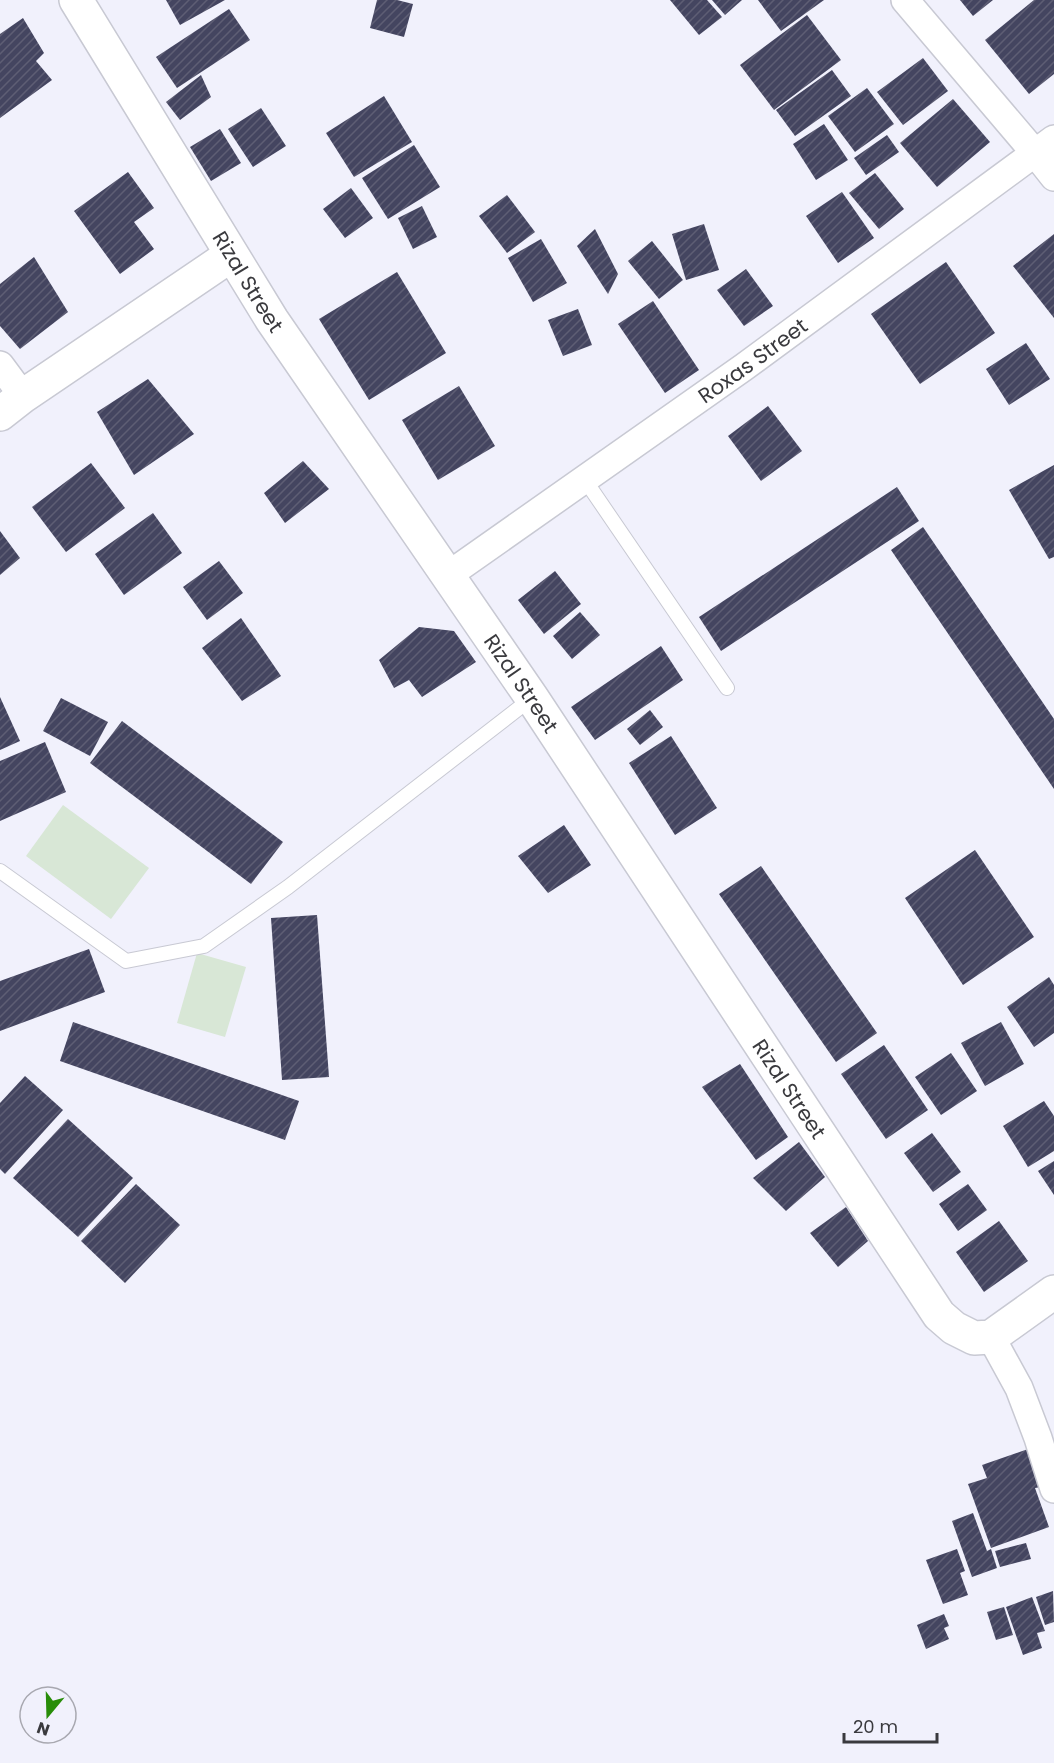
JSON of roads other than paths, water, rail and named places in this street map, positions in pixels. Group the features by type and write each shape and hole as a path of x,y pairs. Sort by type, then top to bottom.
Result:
{"street":[{"name":"Rizal Street","path":"76,0 279,330 532,698 939,1315 954,1328 974,1338 991,1337"},
{"path":"904,0 1045,146 1054,177"},
{"name":"Roxas Street","path":"447,576 744,367 1045,146"},
{"path":"0,365 12,405 231,255"},
{"path":"1054,1292 991,1337 1019,1388 1054,1489"}],"lane":[{"path":"585,480 727,688"},
{"path":"0,871 126,961 204,946 288,887 532,698"}]}
